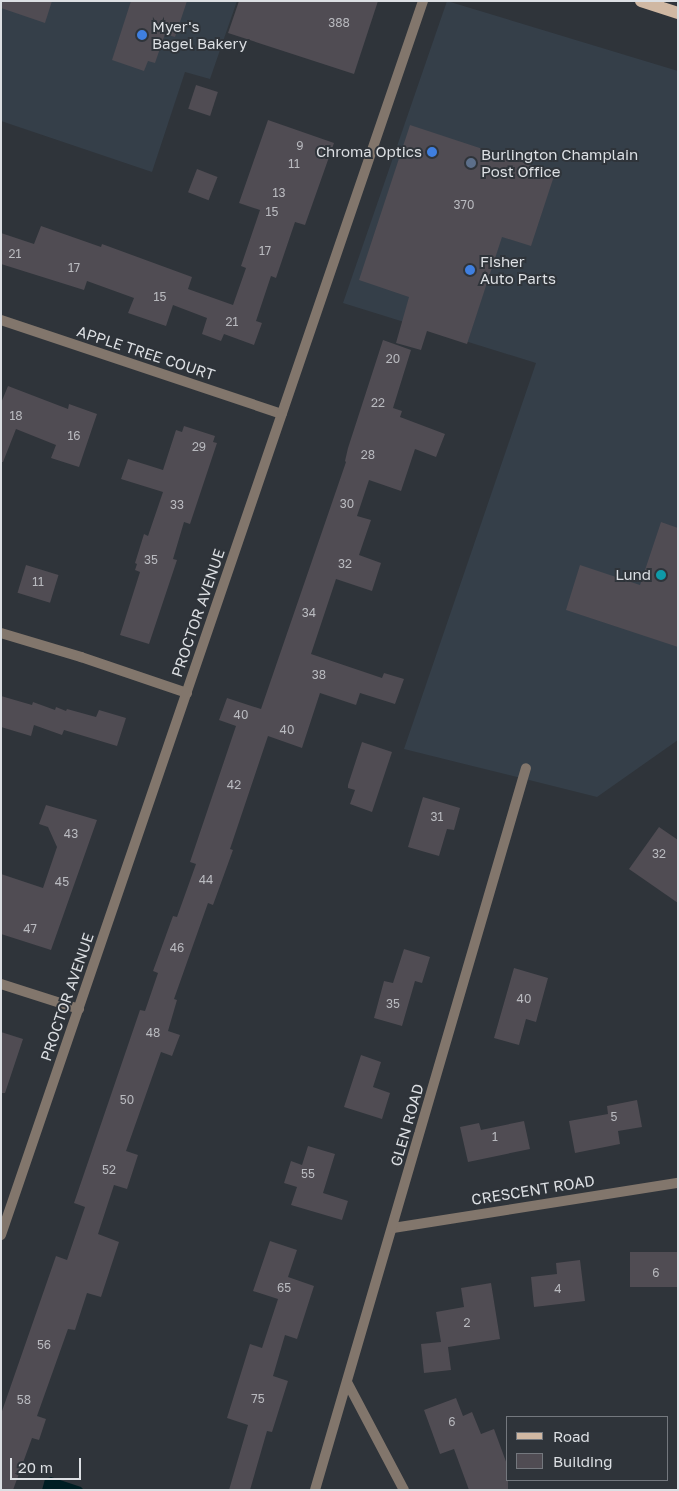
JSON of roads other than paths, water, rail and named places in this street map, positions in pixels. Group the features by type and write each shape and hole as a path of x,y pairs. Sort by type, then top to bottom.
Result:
{"main road":[{"path":"641,1 678,13"}],"street":[{"name":"PROCTOR AVENUE","path":"1,1235 423,1"},
{"name":"APPLE TREE COURT","path":"1,320 282,414"},
{"path":"1,633 187,693"},
{"name":"GLEN ROAD","path":"315,1490 526,768"},
{"path":"1,984 78,1010"},
{"name":"CRESCENT ROAD","path":"393,1228 678,1182"},
{"path":"347,1382 404,1490"}],"water":[{"path":"51,1477 81,1487 84,1490 42,1490 45,1479"}],"place":[{"name":"Myer's Bagel Bakery","path":"142,35"},
{"name":"Chroma Optics","path":"432,152"},
{"name":"Burlington Champlain Post Office","path":"471,163"},
{"name":"Fisher Auto Parts","path":"470,270"},
{"name":"Lund","path":"661,575"}]}
